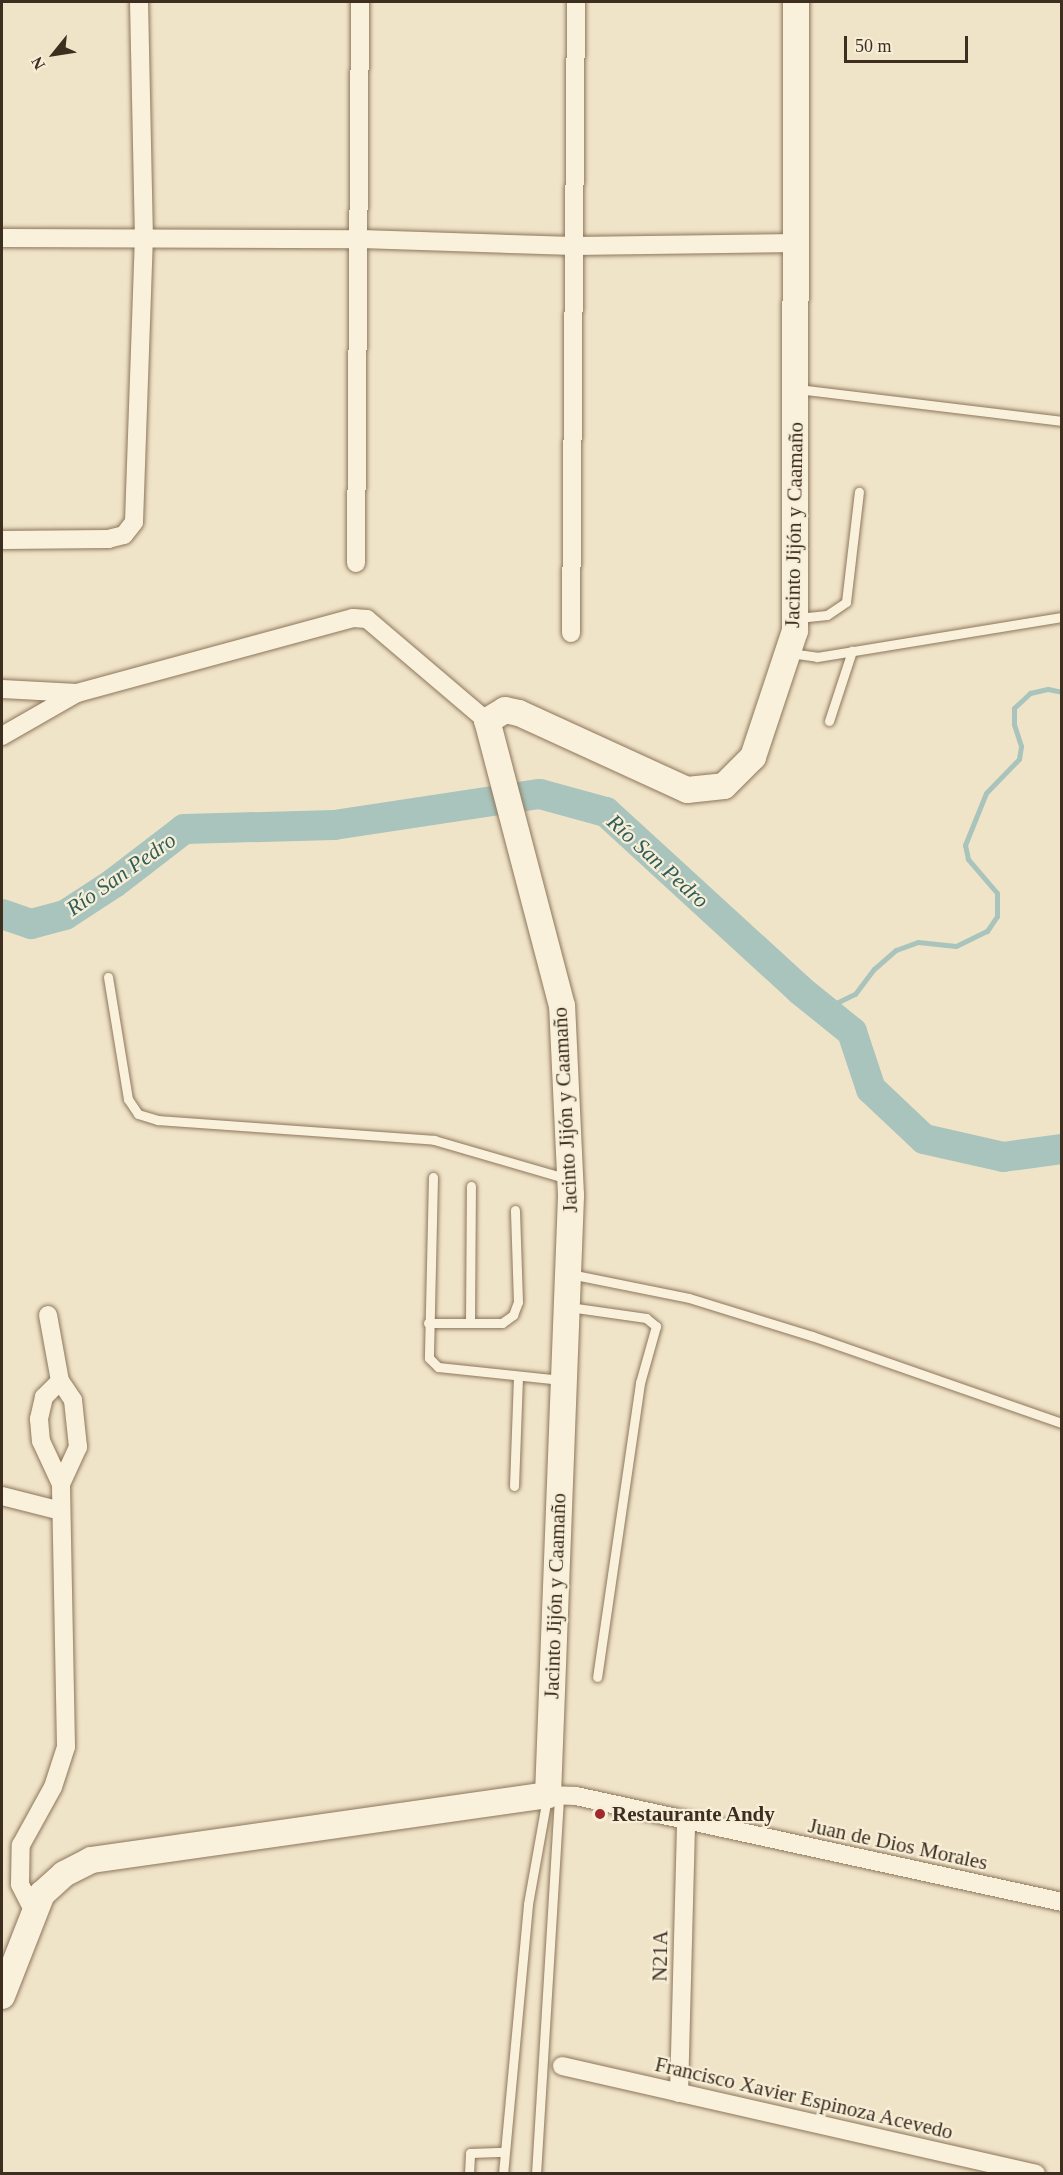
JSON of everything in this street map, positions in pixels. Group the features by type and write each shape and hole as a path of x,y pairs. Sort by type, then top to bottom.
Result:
{"street":[{"path":"2,540 108,539 124,535 134,522 144,240 139,2"},
{"path":"356,563 361,239 360,2"},
{"path":"570,633 576,2"},
{"name":"Jacinto Jijón y Caamaño","path":"554,1795 570,1180 562,1005 525,856 488,730 505,710 519,713 687,790 724,786 753,757 788,653 795,618 796,2"},
{"path":"2,238 361,239 574,246 797,243"},
{"path":"2,736 77,693 353,618 374,625 488,730"},
{"path":"2,689 77,693"},
{"path":"48,1315 60,1382 73,1400 78,1447 61,1484"},
{"path":"33,1911 20,1884 21,1845 52,1787 66,1747 61,1484 41,1441 39,1419 44,1397 60,1382"},
{"path":"2,1496 62,1511"},
{"path":"2,1996 33,1911 57,1880 91,1860 554,1795"},
{"name":"Juan de Dios Morales","path":"554,1795 1062,1902"},
{"name":"N21A","path":"679,2093 686,1821"},
{"name":"Francisco Xavier Espinoza Acevedo","path":"562,2066 1036,2174"}],"lane":[{"path":"796,389 1062,421"},
{"path":"795,618 827,615 846,602 859,492"},
{"path":"788,653 817,657 1062,617"},
{"path":"829,721 852,651"},
{"path":"108,977 128,1099 138,1114 158,1120 434,1140 570,1180"},
{"path":"433,1177 429,1358 438,1367 564,1380"},
{"path":"470,1323 471,1186"},
{"path":"428,1323 502,1323 513,1315 518,1302 515,1210"},
{"path":"568,1274 689,1298 812,1336 1062,1423"},
{"path":"567,1307 646,1318 656,1326 640,1383 597,1677"},
{"path":"514,1486 518,1376"},
{"path":"503,2174 528,1904 554,1795"},
{"path":"536,2174 554,1795"},
{"path":"469,2174 470,2153 505,2152"}],"waterway":[{"path":"824,1009 855,994 874,969 896,950 918,942 956,946 987,931 997,916 997,893 968,859 965,845 986,793 1019,759 1021,746 1014,724 1014,708 1030,693 1048,689 1062,692"},
{"name":"Río San Pedro","path":"2,914 31,924 65,915 114,883 184,829 334,825 540,794 606,812 800,990 852,1032 871,1089 924,1139 1003,1157 1062,1149"}],"place":[{"name":"Restaurante Andy","path":"600,1814"}]}
